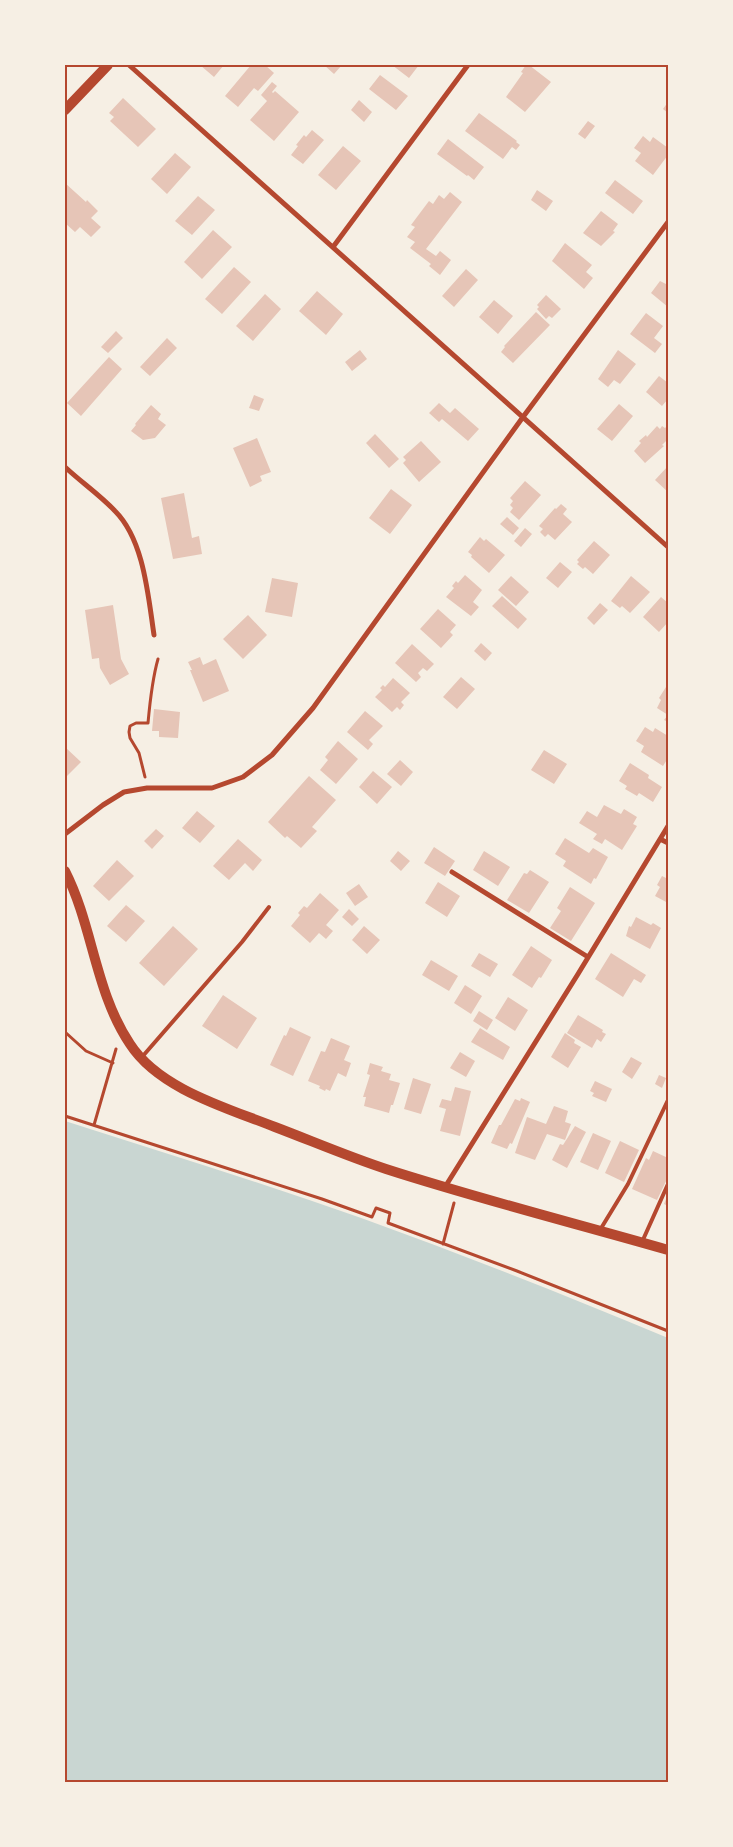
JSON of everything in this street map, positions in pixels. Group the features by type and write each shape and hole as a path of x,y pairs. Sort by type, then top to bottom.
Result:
{"main road":[{"path":"65,110 108,65"},
{"path":"65,871 79,906 110,1004 121,1030 141,1058 164,1078 204,1098 384,1169 668,1250"}],"street":[{"path":"130,65 668,546"},
{"path":"332,247 468,65"},
{"path":"65,834 103,805 124,792 147,788 212,788 243,777 272,755 313,708 523,417 668,222"},
{"path":"65,467 115,511 134,537 146,584 154,635"},
{"path":"445,1187 668,826"},
{"path":"660,839 668,843"},
{"path":"452,872 588,957"}],"lane":[{"path":"141,1058 242,942 269,907"},
{"path":"600,1230 628,1184 668,1100"},
{"path":"642,1242 668,1184"}],"path":[{"path":"147,788 138,753 129,732 130,726 136,723 148,723 149,700 158,659"},
{"path":"94,1125 121,1030"},
{"path":"65,1032 86,1052 113,1063"},
{"path":"65,1116 322,1199 372,1218 376,1208 390,1212 388,1223 517,1271 668,1331"},
{"path":"443,1244 458,1190"}],"shaded area":[{"path":"65,1121 253,1181 364,1219 517,1277 668,1338 668,1782 65,1782"}],"building":[{"path":"200,65 224,65 214,77"},
{"path":"251,65 265,65 274,73 258,91 254,88 238,107 225,96"},
{"path":"324,65 342,65 334,74"},
{"path":"392,65 419,65 409,78"},
{"path":"526,65 529,65 551,82 525,112 506,97 523,73 521,72"},
{"path":"380,75 408,96 396,110 369,89"},
{"path":"272,82 277,86 272,92 275,91 299,112 274,141 250,120 267,101 261,95"},
{"path":"123,98 156,129 138,147 110,121 114,117 109,113"},
{"path":"359,100 372,112 364,122 351,110"},
{"path":"668,102 668,113 663,109"},
{"path":"479,113 517,141 520,145 516,150 512,147 503,159 465,131"},
{"path":"588,121 595,126 585,139 578,134"},
{"path":"312,130 324,140 303,164 291,155 304,135 306,137"},
{"path":"643,136 650,142 653,137 668,148 668,155 653,175 635,161 641,153 634,148"},
{"path":"448,139 484,167 474,180 437,154"},
{"path":"343,146 361,161 336,190 318,175"},
{"path":"175,153 191,167 167,194 151,179"},
{"path":"615,180 643,201 633,214 605,193"},
{"path":"65,183 98,211 91,218 101,227 91,237 80,227 75,232 65,223"},
{"path":"537,190 553,201 546,211 531,200"},
{"path":"450,192 462,202 426,249 436,256 440,251 451,260 440,275 429,266 431,264 410,248 415,242 407,237 415,227 411,225 429,201 433,204 439,195 444,199"},
{"path":"198,196 215,210 192,235 175,221"},
{"path":"601,211 618,224 613,231 615,232 601,246 583,233"},
{"path":"213,230 232,247 202,279 184,262"},
{"path":"565,243 592,265 586,272 593,278 584,289 552,261"},
{"path":"234,267 251,282 222,314 205,299"},
{"path":"466,269 478,280 454,307 442,296"},
{"path":"660,281 668,285 668,307 651,293"},
{"path":"317,291 343,314 326,335 299,311"},
{"path":"265,294 281,309 253,341 236,326"},
{"path":"546,295 561,309 552,318 549,316 546,319 537,309 539,307 537,305"},
{"path":"494,300 513,316 498,334 479,317"},
{"path":"536,312 550,325 513,363 501,352 504,346"},
{"path":"646,313 663,326 654,338 662,344 655,353 630,334"},
{"path":"116,331 123,338 108,353 101,347"},
{"path":"167,338 177,348 150,376 140,367"},
{"path":"360,350 367,359 352,371 345,362"},
{"path":"618,350 636,364 620,384 614,380 608,387 598,379"},
{"path":"109,357 122,369 81,416 67,403"},
{"path":"659,376 668,383 668,399 662,406 646,392"},
{"path":"254,395 264,399 259,411 249,408"},
{"path":"439,403 450,413 455,408 479,429 468,441 442,419 439,422 429,413"},
{"path":"619,404 633,416 612,441 597,429"},
{"path":"151,405 161,414 158,419 166,425 155,438 143,440 131,431"},
{"path":"668,425 668,439 662,445 664,446 645,463 634,451 641,443 639,441 646,435 647,437 657,426 660,429 662,426 665,428"},
{"path":"375,434 399,459 389,468 366,443"},
{"path":"257,438 271,472 260,476 262,481 250,487 233,448"},
{"path":"421,441 441,462 419,482 403,463 406,460 403,457"},
{"path":"668,466 668,492 655,480"},
{"path":"525,481 541,495 519,520 510,512 513,508 510,505 513,501 510,498"},
{"path":"391,489 412,505 390,534 369,518"},
{"path":"184,493 192,538 199,536 202,554 173,559 161,498"},
{"path":"561,504 567,509 563,514 572,522 555,540 548,534 545,537 540,532 543,529 539,526"},
{"path":"507,517 519,528 513,535 500,524"},
{"path":"525,528 532,534 521,547 514,541"},
{"path":"480,537 484,541 486,539 505,555 489,573 468,552"},
{"path":"594,541 610,555 593,574 585,567 583,569 577,564 579,562 577,560"},
{"path":"560,562 572,572 558,588 546,578"},
{"path":"465,575 482,590 473,602 479,607 471,616 446,597 454,588 452,586 456,581 458,583"},
{"path":"511,576 529,592 516,606 498,590"},
{"path":"631,576 650,592 630,613 622,606 620,608 611,601"},
{"path":"272,578 298,583 292,617 265,612"},
{"path":"502,596 527,619 518,629 492,606"},
{"path":"661,597 668,603 668,622 659,632 643,617"},
{"path":"600,603 608,610 594,625 587,618"},
{"path":"113,605 121,659 129,674 110,685 100,668 99,658 92,659 85,610"},
{"path":"438,609 456,625 450,632 453,635 441,648 420,629"},
{"path":"248,615 267,635 243,659 223,639"},
{"path":"481,643 492,653 485,661 474,651"},
{"path":"412,644 434,664 427,671 423,668 418,673 421,677 416,682 395,663"},
{"path":"200,657 203,665 216,659 229,691 203,702 188,662"},
{"path":"461,677 475,689 457,709 443,697"},
{"path":"393,678 410,693 401,702 404,705 400,710 397,707 392,712 375,697 382,690 380,688 383,685 385,687"},
{"path":"666,687 668,688 668,715 657,708 661,700 659,698"},
{"path":"154,709 180,712 178,738 159,737 159,731 152,731"},
{"path":"365,711 383,726 369,740 373,744 368,750 347,732"},
{"path":"645,727 653,732 655,728 668,736 668,758 663,766 641,752 644,746 636,741"},
{"path":"338,741 358,759 336,784 320,770 328,760 325,757"},
{"path":"65,747 81,762 65,778"},
{"path":"544,750 567,764 554,784 531,770"},
{"path":"400,760 413,772 401,786 387,774"},
{"path":"630,763 649,775 648,778 662,787 653,802 639,793 637,796 625,789 627,786 619,781"},
{"path":"373,771 392,787 377,804 359,787"},
{"path":"309,776 336,800 312,827 317,831 301,848 287,836 285,838 268,822"},
{"path":"604,805 621,814 624,809 637,817 633,824 637,826 622,850 605,839 602,844 593,839 597,834 579,823 587,811 597,817"},
{"path":"197,811 215,826 200,843 182,828"},
{"path":"156,829 164,836 152,849 144,841"},
{"path":"565,838 589,853 593,848 608,857 596,879 594,878 591,884 563,866 566,861 555,854"},
{"path":"238,839 262,860 253,871 245,863 229,880 213,866"},
{"path":"434,847 455,861 445,876 424,863"},
{"path":"398,851 410,861 401,871 390,861"},
{"path":"484,851 510,867 498,886 473,870"},
{"path":"117,860 134,876 109,901 93,886"},
{"path":"530,870 549,882 529,913 507,900 524,873 527,874"},
{"path":"668,874 668,903 655,896 660,887 657,885 662,876 666,878"},
{"path":"438,882 460,896 447,917 425,903"},
{"path":"359,884 368,897 355,906 346,893"},
{"path":"570,887 595,903 571,941 550,928 561,911 557,908"},
{"path":"320,893 339,910 326,925 333,931 326,939 319,933 310,943 291,926 300,915 298,913 304,906 307,908"},
{"path":"126,905 145,921 126,942 107,926"},
{"path":"349,909 359,919 352,926 342,917"},
{"path":"636,917 661,928 650,949 626,936 629,926 631,927"},
{"path":"173,926 198,949 164,986 139,963"},
{"path":"364,926 380,940 367,954 352,940"},
{"path":"531,946 552,960 541,978 539,977 532,988 512,975"},
{"path":"479,953 498,964 490,977 471,966"},
{"path":"611,953 646,975 641,983 634,979 623,997 595,979"},
{"path":"431,960 458,976 449,991 422,975"},
{"path":"465,985 482,996 471,1014 454,1003"},
{"path":"223,995 257,1018 237,1049 202,1026"},
{"path":"508,997 528,1010 515,1031 495,1018"},
{"path":"479,1011 493,1020 487,1030 473,1021"},
{"path":"578,1015 603,1030 602,1032 606,1034 601,1042 597,1039 592,1048 567,1033"},
{"path":"290,1027 311,1037 293,1076 270,1065 284,1035 286,1036"},
{"path":"480,1028 510,1047 503,1060 471,1042"},
{"path":"565,1033 575,1040 574,1043 581,1047 568,1068 551,1057"},
{"path":"331,1038 350,1046 344,1060 351,1063 346,1077 338,1073 330,1091 326,1089 325,1091 319,1088 320,1086 308,1081 321,1051 325,1052"},
{"path":"460,1052 475,1061 466,1077 450,1068"},
{"path":"631,1057 642,1063 632,1079 622,1072"},
{"path":"370,1063 383,1067 381,1071 391,1074 389,1080 400,1083 389,1113 364,1106 366,1097 363,1097 370,1075 367,1074"},
{"path":"659,1075 666,1078 662,1088 655,1084"},
{"path":"413,1078 431,1084 421,1114 404,1109"},
{"path":"595,1081 612,1089 606,1102 592,1096 594,1093 590,1091"},
{"path":"455,1087 471,1091 460,1136 440,1131 446,1109 439,1107 442,1099 451,1101"},
{"path":"521,1098 530,1102 512,1144 510,1143 507,1149 491,1143 499,1125 501,1125 515,1099 520,1101"},
{"path":"554,1106 568,1111 565,1122 571,1124 565,1140 547,1134 535,1160 515,1153 527,1117 546,1124"},
{"path":"575,1126 586,1132 567,1168 552,1160 560,1144 563,1145"},
{"path":"593,1133 611,1141 598,1170 580,1162"},
{"path":"620,1141 639,1150 624,1182 605,1173"},
{"path":"653,1151 668,1158 666,1168 668,1168 668,1177 657,1200 632,1189 646,1158 649,1160"},
{"path":"668,1194 668,1206 664,1204"}]}
